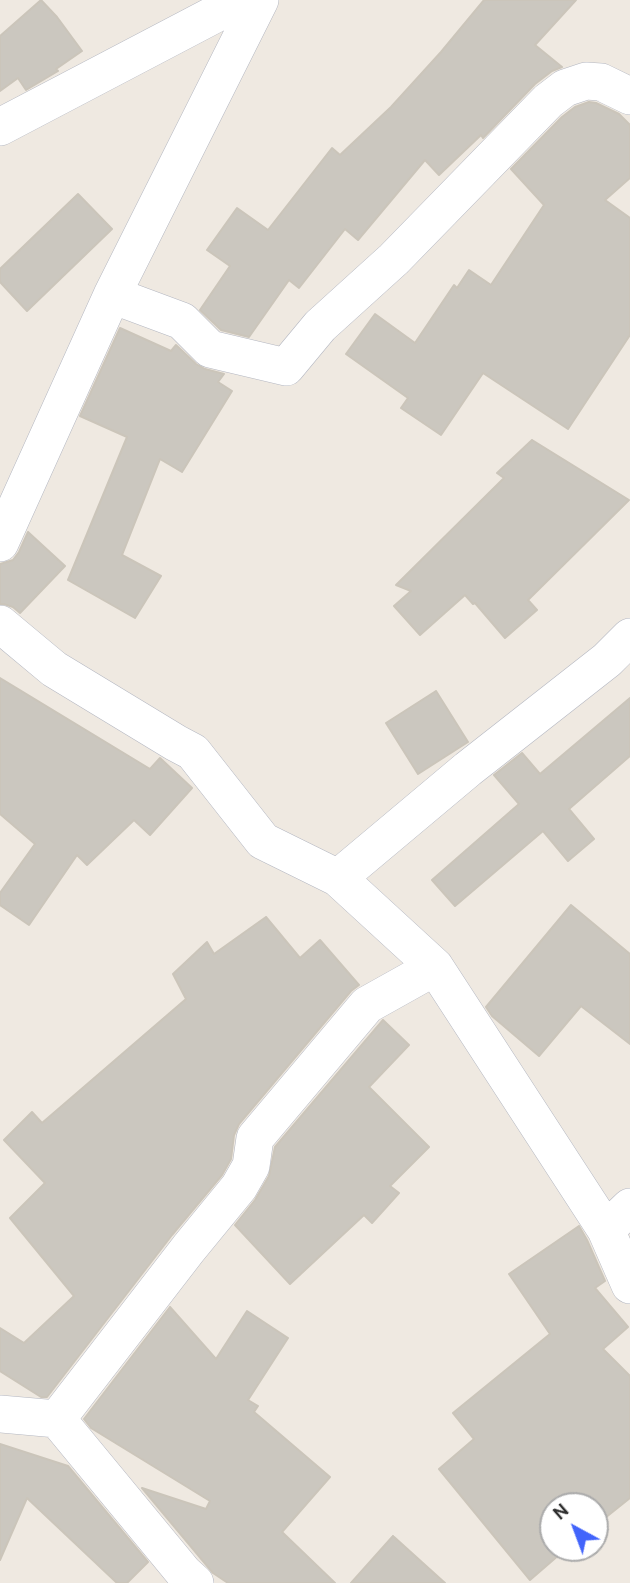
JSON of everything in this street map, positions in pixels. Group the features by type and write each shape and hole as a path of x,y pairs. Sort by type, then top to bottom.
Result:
{"street":[{"path":"0,127 242,0"},
{"path":"0,543 112,295 260,0"},
{"path":"112,295 182,321 210,349 286,367 320,326 394,259 548,101 565,88 586,81 601,82 630,96"},
{"path":"0,624 54,668 193,752 263,841 338,878 435,967 618,1219 630,1285"},
{"path":"338,878 468,769 607,660 630,637"},
{"path":"57,1419 239,1187 251,1166 255,1139 367,1005 435,967"},
{"path":"0,1413 57,1419 183,1580"}],"building":[{"path":"41,0 82,51 56,69 58,71 26,90 18,78 0,91 0,36"},
{"path":"484,0 576,0 535,45 562,67 535,84 483,138 481,135 439,175 425,160 358,240 345,229 299,288 289,280 249,337 221,330 200,310 230,266 207,250 237,208 268,230 332,148 340,155 391,107"},
{"path":"589,102 619,114 630,125 630,178 605,200 630,218 630,335 568,429 483,373 441,435 401,408 408,398 346,354 375,314 415,343 454,285 457,288 469,270 491,285 544,205 511,169 562,117 575,107"},
{"path":"78,194 112,229 27,311 0,282 0,269"},
{"path":"120,328 171,351 176,345 196,364 224,374 218,382 232,391 182,472 160,459 122,555 161,576 135,618 68,580 127,437 80,416"},
{"path":"532,440 629,500 528,600 537,610 505,638 465,595 420,635 394,606 411,591 396,585 504,478 497,473"},
{"path":"28,532 65,566 20,613 13,607 0,604 0,564 13,560"},
{"path":"0,678 150,769 160,758 192,788 150,835 134,820 87,865 77,855 29,925 0,905 0,893 35,844 0,814"},
{"path":"436,691 468,742 418,774 386,723"},
{"path":"630,698 630,756 569,809 594,839 568,861 543,831 455,906 432,880 519,804 494,775 522,753 540,774"},
{"path":"571,905 630,954 630,1044 581,1006 539,1056 492,1016 486,1007"},
{"path":"266,917 300,958 320,940 359,985 351,991 239,1124 234,1135 231,1159 222,1175 172,1235 47,1397 41,1397 0,1371 0,1328 24,1343 74,1296 10,1218 45,1183 4,1140 32,1112 42,1123 186,999 173,974 207,942 214,954"},
{"path":"383,1020 409,1045 369,1087 429,1147 390,1186 399,1193 372,1223 364,1215 290,1284 235,1225 255,1200 269,1176 275,1147"},
{"path":"579,1226 605,1281 595,1288 628,1327 603,1349 630,1376 630,1498 609,1515 609,1492 539,1492 539,1562 551,1562 530,1580 439,1469 474,1439 453,1413 550,1334 509,1274"},
{"path":"170,1307 216,1359 247,1311 288,1338 248,1400 258,1406 254,1412 330,1477 282,1532 335,1583 228,1583 213,1573 142,1488 206,1509 210,1501 91,1428 84,1419"},
{"path":"0,1444 68,1466 148,1562 127,1583 117,1583 27,1498 0,1560"},
{"path":"393,1536 445,1583 351,1583"}]}
